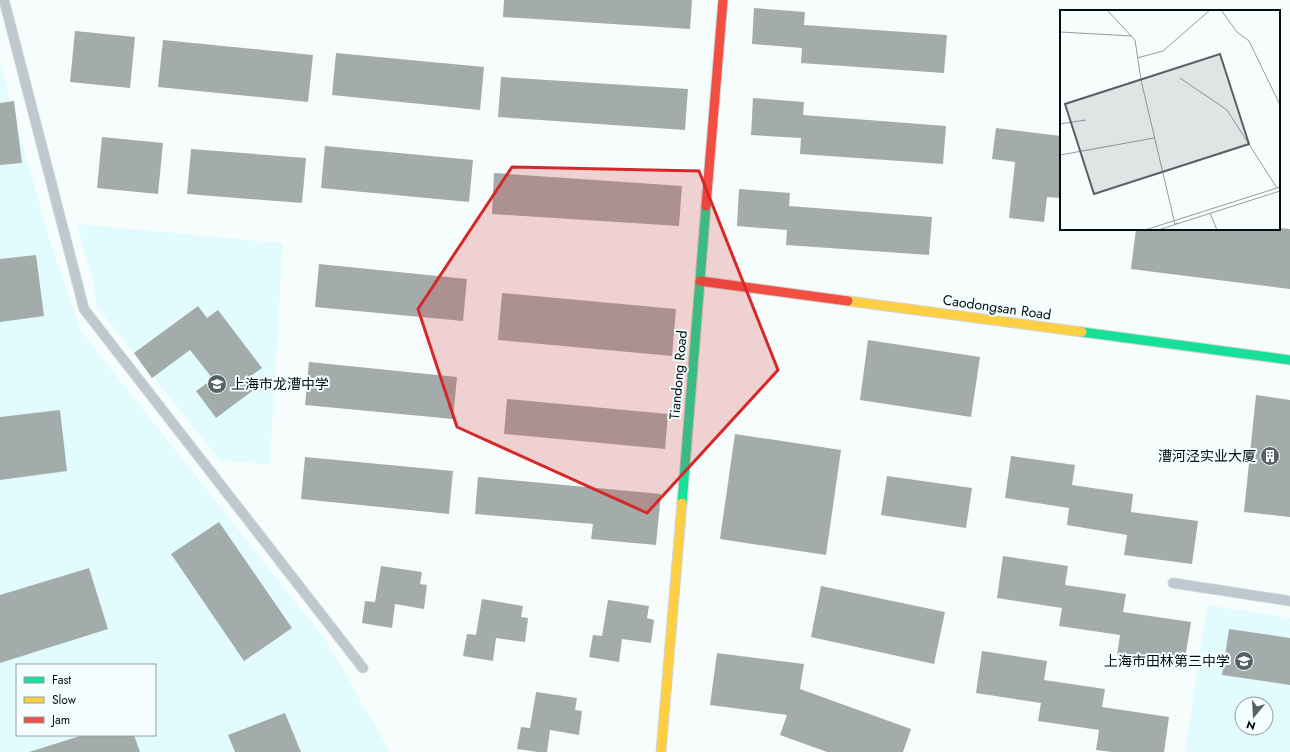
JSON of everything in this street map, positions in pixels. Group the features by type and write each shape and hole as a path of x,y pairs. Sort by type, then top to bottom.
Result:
{"street":[{"name":"Tiandong Road","path":"661,752 723,0"},
{"name":"Caodongsan Road","path":"700,281 1290,360"}],"lane":[{"path":"4,0 84,308 363,668"},
{"path":"1173,583 1290,601"}],"highlighted area":[{"path":"512,167 699,171 778,370 647,513 457,427 418,309"}],"shaded area":[{"path":"0,63 49,238 81,331 327,642 390,752 0,752"},
{"name":"上海市龙漕中学","path":"77,224 283,243 270,465 220,460 97,307 94,286"},
{"name":"上海市田林第三中学","path":"1207,605 1290,618 1290,752 1185,752"}],"building":[{"path":"504,0 692,0 690,29 503,17"},
{"path":"754,8 805,12 804,25 947,35 944,73 801,63 802,48 752,44"},
{"path":"75,31 135,37 130,88 70,82"},
{"path":"163,40 313,55 308,102 158,87"},
{"path":"336,53 484,67 480,110 332,95"},
{"path":"501,77 688,89 685,130 498,117"},
{"path":"753,98 804,102 803,115 946,126 943,164 800,154 801,138 751,135"},
{"path":"14,101 22,163 0,165 0,103"},
{"path":"996,128 1060,136 1060,198 1047,197 1044,222 1009,218 1015,162 992,159"},
{"path":"102,137 163,143 158,194 97,188"},
{"path":"325,146 473,160 469,202 321,188"},
{"path":"191,149 306,158 302,203 187,194"},
{"path":"494,173 682,186 679,226 492,214"},
{"path":"739,189 790,193 789,206 932,217 929,255 786,245 787,230 737,226"},
{"path":"1290,229 1290,289 1131,269 1136,230"},
{"path":"36,255 44,316 0,322 0,259"},
{"path":"319,264 467,279 463,321 315,307"},
{"path":"502,293 676,309 672,356 498,340"},
{"path":"198,306 207,318 218,310 262,368 251,376 259,386 216,418 196,391 213,379 190,350 152,378 134,353"},
{"path":"868,340 980,357 971,417 860,400"},
{"path":"309,362 457,377 453,419 305,405"},
{"name":"漕河泾实业大厦","path":"1256,395 1290,400 1290,517 1244,512"},
{"path":"507,399 668,414 665,449 504,434"},
{"path":"60,410 67,471 0,480 0,417"},
{"path":"735,434 841,450 826,555 720,539"},
{"path":"1011,456 1075,465 1072,485 1133,494 1131,512 1198,521 1192,564 1124,555 1127,535 1067,525 1069,508 1005,498"},
{"path":"305,457 453,471 449,514 301,499"},
{"path":"887,476 972,488 966,528 881,515"},
{"path":"478,477 661,494 656,545 591,539 593,524 475,514"},
{"path":"219,522 292,628 244,661 171,554"},
{"path":"1003,556 1068,566 1065,585 1126,594 1123,612 1191,622 1184,665 1117,655 1120,635 1059,626 1062,608 997,598"},
{"path":"381,566 422,572 420,584 427,585 424,609 395,604 392,628 362,623 365,601 375,602"},
{"path":"89,568 108,629 0,663 0,595"},
{"path":"821,586 945,612 934,664 811,637"},
{"path":"482,599 523,606 521,617 528,618 525,642 496,638 493,661 463,656 467,634 476,635"},
{"path":"608,600 649,606 647,618 654,620 651,643 622,639 619,662 589,657 593,635 602,636"},
{"path":"1229,629 1290,638 1290,685 1222,675"},
{"path":"982,651 1047,661 1044,680 1105,689 1102,707 1169,717 1164,752 1112,752 1096,750 1099,730 1038,721 1041,703 976,693"},
{"path":"717,653 804,664 800,689 911,729 903,752 827,752 780,735 787,715 710,705"},
{"path":"536,692 577,698 575,710 582,711 579,735 550,730 547,752 517,749 521,727 530,728"},
{"path":"285,713 301,752 235,752 228,735"},
{"path":"80,736 134,736 140,752 29,752"}],"traffic: fast":[{"path":"682,503 706,206"},
{"path":"1082,332 1290,360"}],"traffic: slow":[{"path":"848,301 1082,332"},
{"path":"661,752 682,503"}],"traffic: jam":[{"path":"706,206 723,0"},
{"path":"700,281 848,301"}],"place":[{"name":"上海市龙漕中学","path":"217,384"},
{"name":"漕河泾实业大厦","path":"1270,456"},
{"name":"上海市田林第三中学","path":"1244,661"}]}
